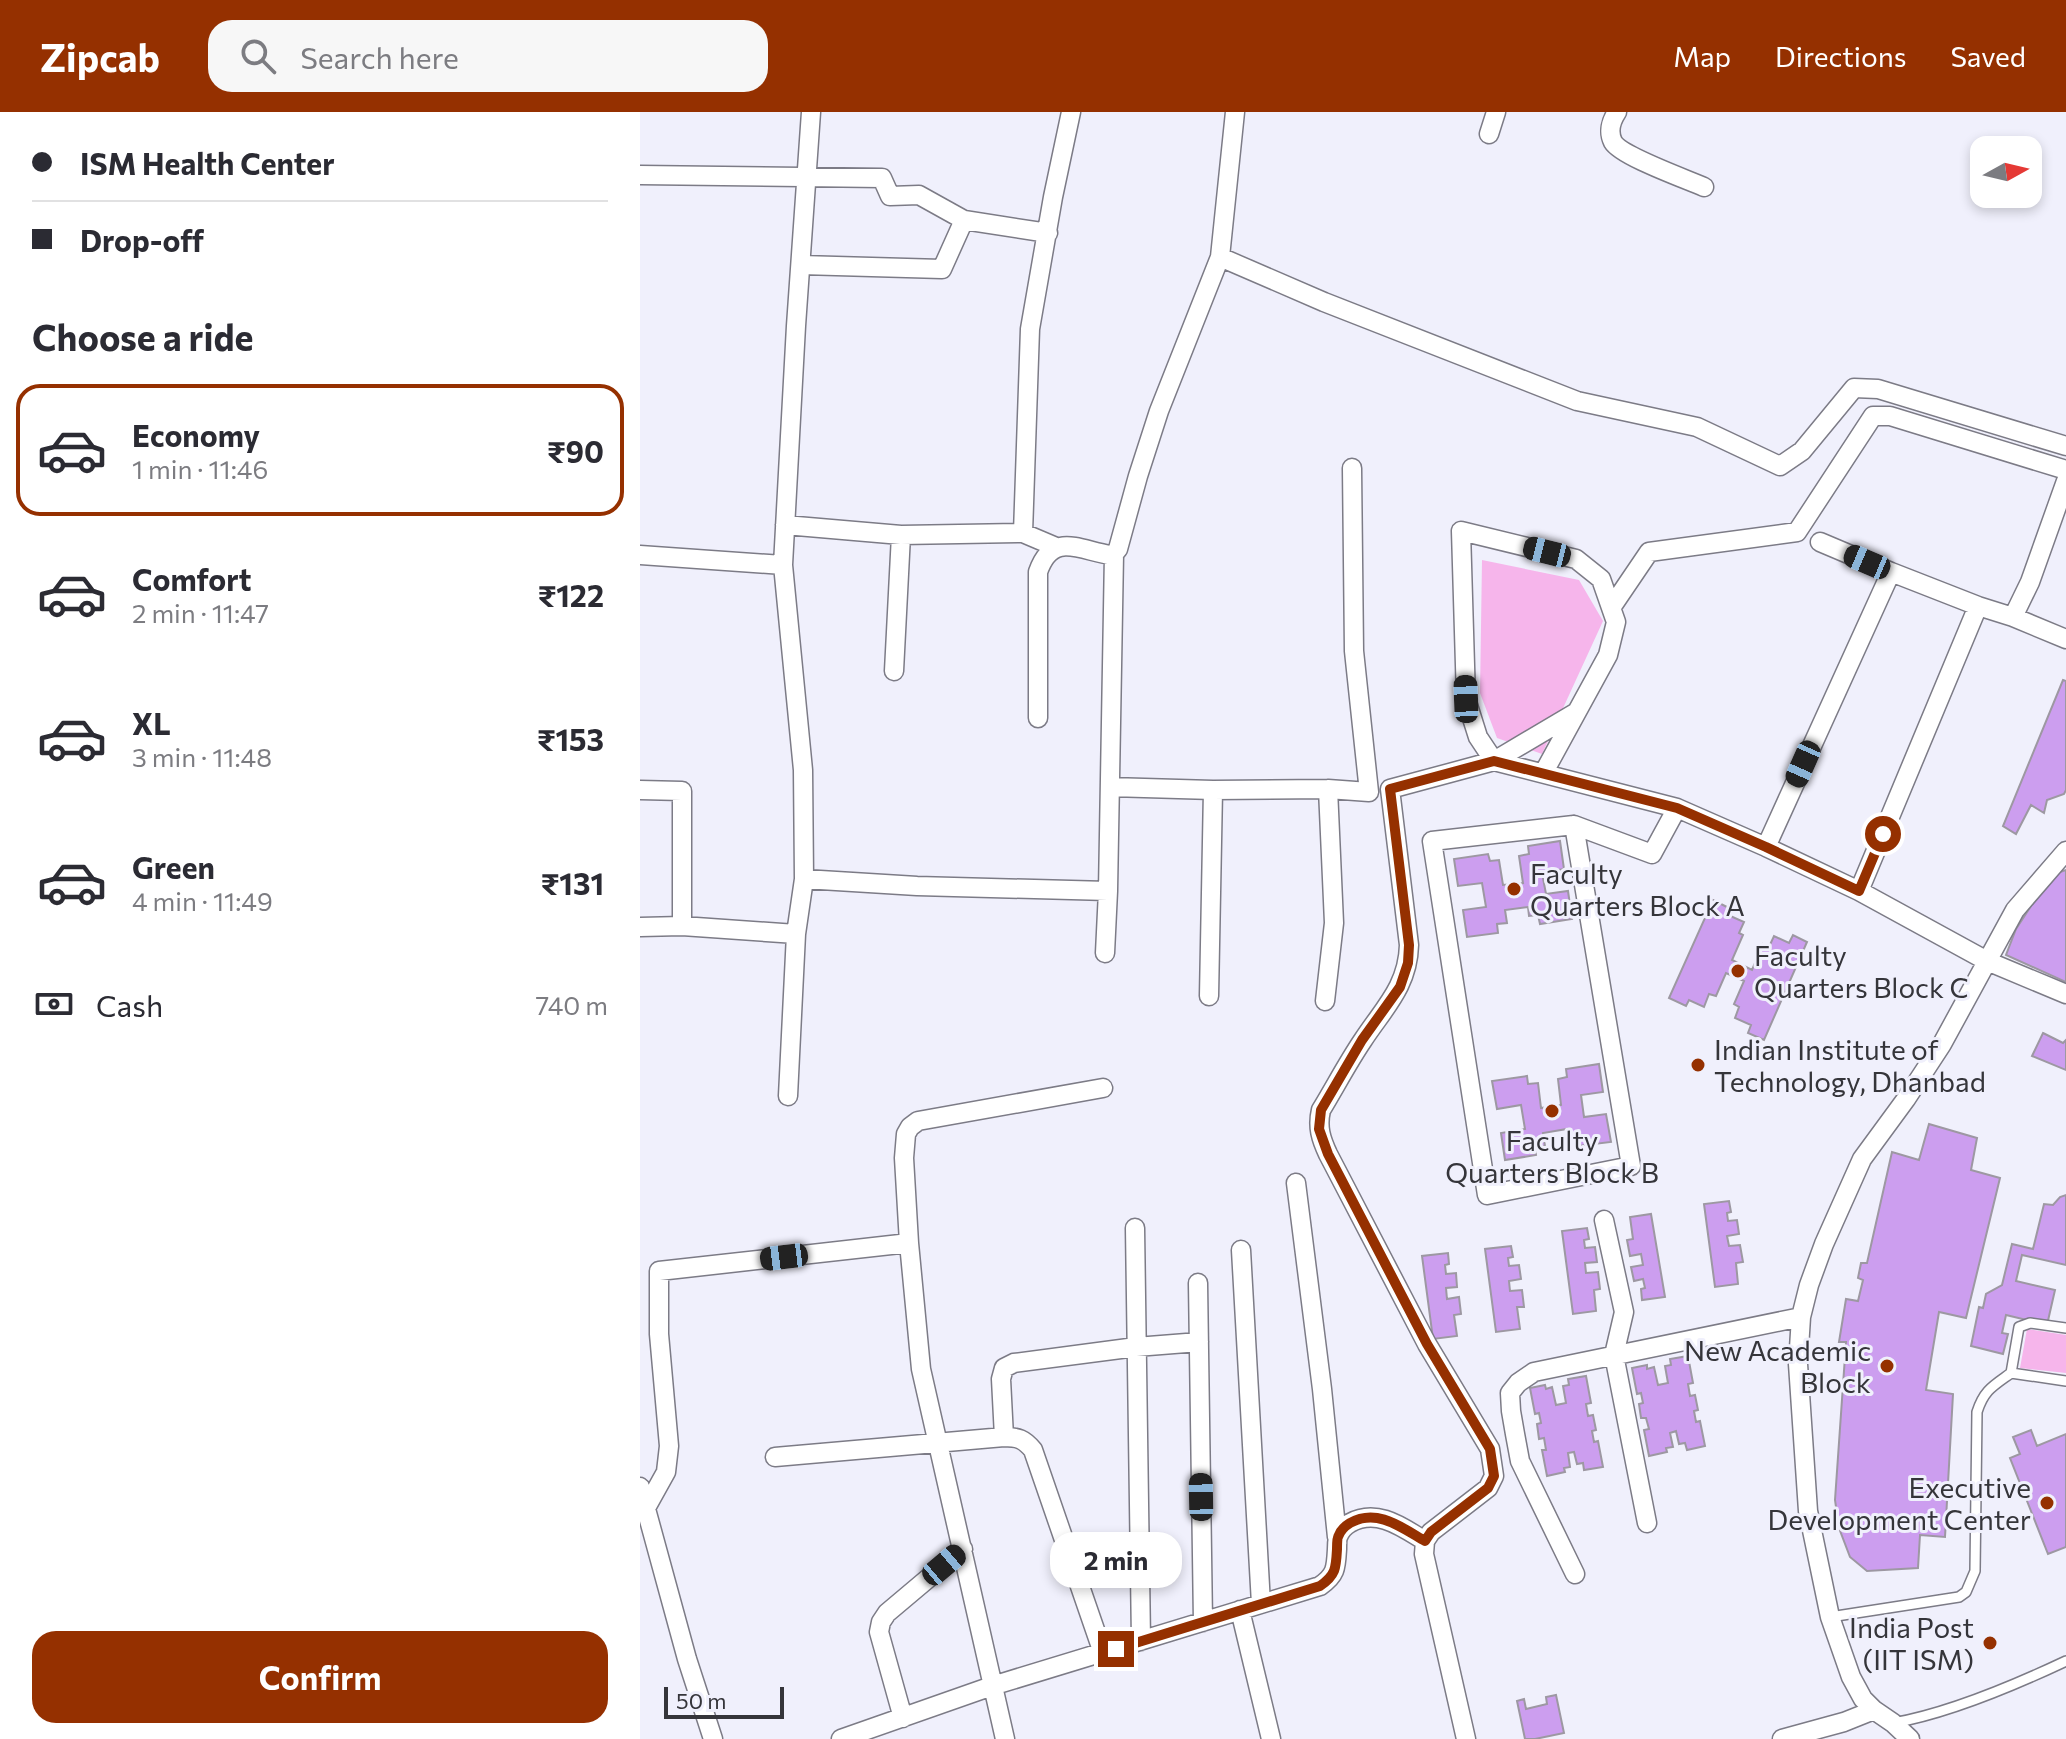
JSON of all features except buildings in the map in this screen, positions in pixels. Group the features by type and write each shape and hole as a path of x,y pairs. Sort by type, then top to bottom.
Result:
{"street":[{"path":"788,1096 796,934 804,879 803,770 783,565 811,112"},
{"path":"1023,533 1030,329 1071,112"},
{"path":"1105,953 1114,554 1120,544 1159,411 1220,257 1235,112"},
{"path":"1489,134 1496,112"},
{"path":"1617,112 1610,130 1612,141 1618,148 1704,187"},
{"path":"640,175 882,178 890,196 919,195 964,220 1048,233"},
{"path":"801,265 942,269 964,220"},
{"path":"1220,257 1324,302 1577,401 1697,427 1780,466 1802,451 1854,388 1878,389 2066,446"},
{"path":"1611,608 1649,552 1797,532 1873,416 1890,416 2066,470"},
{"path":"1110,787 1369,792 1354,651 1352,468"},
{"path":"2013,617 2030,582 2066,481"},
{"path":"785,525 901,535 1023,533 1056,547"},
{"path":"1544,772 1608,655 1616,622 1601,579 1576,559 1461,531 1466,699 1478,737 1494,761 1677,808 1859,891 1987,961 2066,994"},
{"path":"894,671 901,535"},
{"path":"1820,542 2066,639"},
{"path":"1038,718 1038,572 1041,563 1056,547 1069,545 1105,555 1114,554"},
{"path":"640,555 783,565"},
{"path":"1766,847 1891,572"},
{"path":"1859,891 1978,606"},
{"path":"1466,1739 1431,1590 1424,1554 1425,1541 1431,1532 1488,1488 1494,1476 1490,1449 1427,1344 1328,1154 1319,1120 1321,1110 1362,1040 1400,987 1408,963 1409,945 1390,789 1494,761 1575,713"},
{"path":"1325,1001 1334,923 1328,789"},
{"path":"640,790 682,791 682,926"},
{"path":"1209,996 1213,790"},
{"path":"1574,825 1631,1166 1487,1195 1432,841 1574,825 1652,854 1677,808"},
{"path":"1910,1739 1863,1699 1851,1677 1830,1617 1808,1511 1798,1364 1801,1317 1824,1244 1862,1159 1942,1044 2015,910 2066,851"},
{"path":"804,879 1108,891"},
{"path":"640,927 682,926 796,934"},
{"path":"1005,1739 921,1369 909,1243 904,1158 906,1134 918,1121 1103,1088"},
{"path":"841,1739 992,1686 1320,1586 1330,1580 1336,1567 1337,1537 1296,1183"},
{"path":"1604,1220 1624,1312 1614,1355 1647,1523"},
{"path":"1135,1228 1141,1641"},
{"path":"646,1508 666,1472 669,1446 659,1334 659,1271 909,1243"},
{"path":"1241,1250 1261,1604"},
{"path":"1198,1283 1203,1622"},
{"path":"1575,1574 1520,1461 1510,1393 1518,1383 1534,1372 1801,1317"},
{"path":"1004,1437 1001,1379 1004,1368 1014,1363 1199,1342"},
{"path":"775,1457 1004,1437 1025,1440 1033,1450 1103,1653"},
{"path":"640,1487 687,1659 713,1739"},
{"path":"1337,1537 1345,1526 1358,1519 1376,1517 1392,1522 1425,1541"},
{"path":"903,1718 879,1632 881,1622 887,1613 963,1549"},
{"path":"1240,1610 1271,1739"},
{"path":"1782,1739 1844,1722 1874,1710"}],"lane":[{"path":"1830,1617 1959,1597 1966,1592 1975,1571 1977,1412 1981,1399 2011,1373 2019,1327 2030,1323 2066,1328"},
{"path":"2011,1373 2066,1381"},
{"path":"1893,1723 1941,1712 2066,1661"}],"shaded area":[{"path":"1482,560 1579,580 1603,621 1542,754 1497,738 1480,693"},
{"path":"2027,1329 2066,1335 2066,1373 2020,1368"}],"place":[{"name":"Faculty Quarters Block A","path":"1514,889"},
{"name":"Faculty Quarters Block C","path":"1738,971"},
{"name":"Indian Institute of Technology, Dhanbad","path":"1698,1065"},
{"name":"Faculty Quarters Block B","path":"1552,1111"},
{"name":"New Academic Block","path":"1887,1366"},
{"name":"Executive Development Center","path":"2047,1503"},
{"name":"India Post (IIT ISM)","path":"1990,1643"}],"route":[{"path":"1116,1649 1320,1586 1330,1580 1336,1567 1337,1537 1345,1526 1358,1519 1376,1517 1392,1522 1425,1541 1431,1532 1488,1488 1494,1476 1490,1449 1427,1344 1328,1154 1319,1129 1321,1110 1362,1040 1400,987 1408,963 1409,945 1390,789 1494,761 1677,808 1859,891 1883,834"}]}
